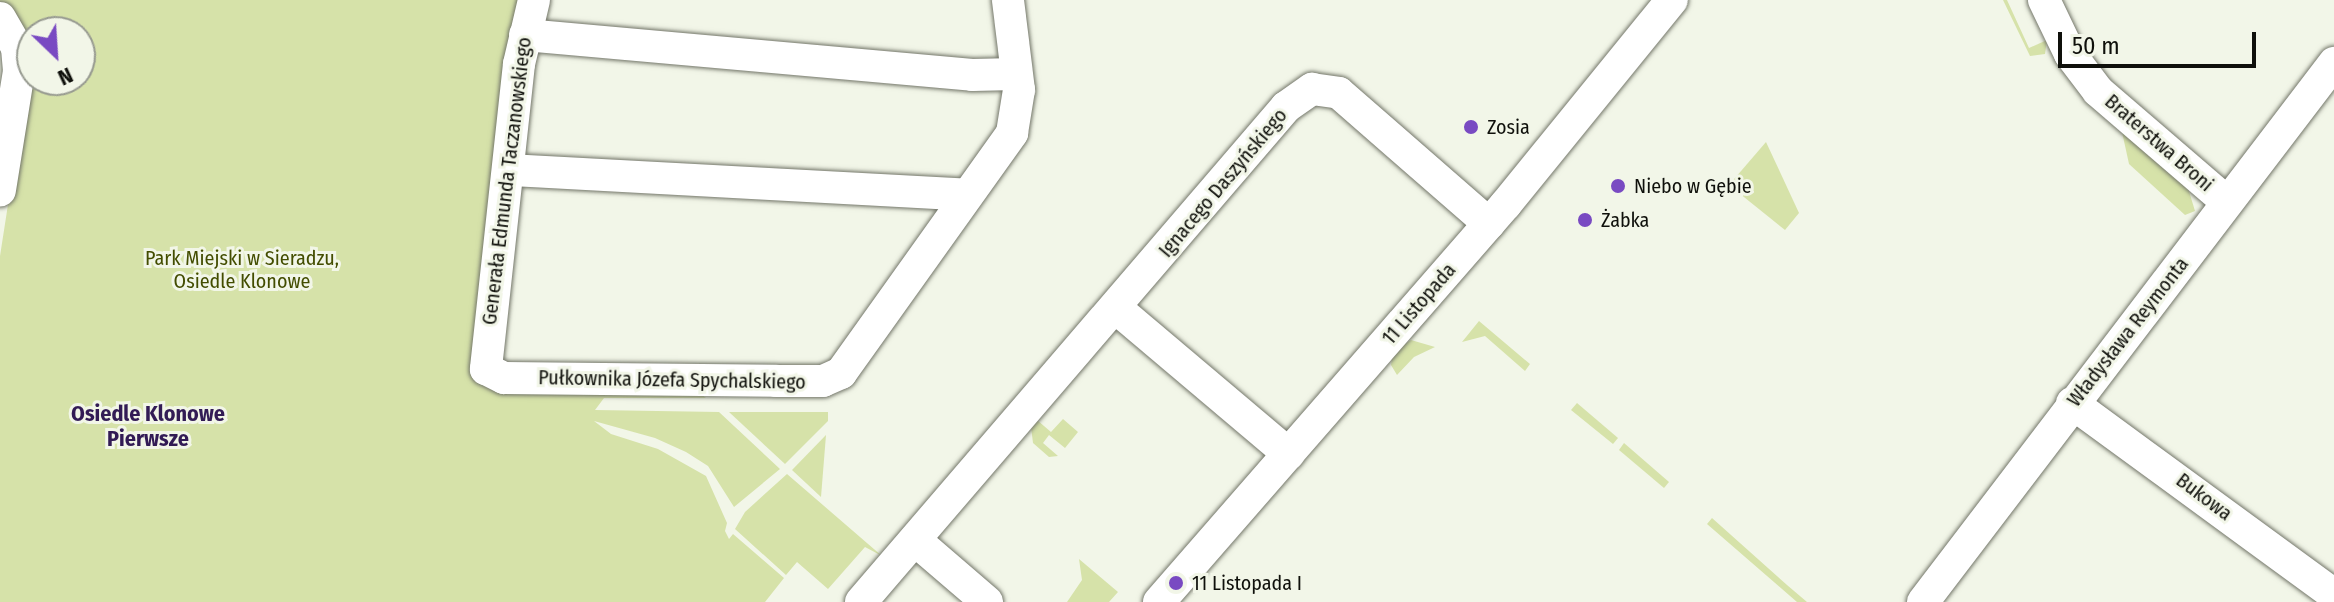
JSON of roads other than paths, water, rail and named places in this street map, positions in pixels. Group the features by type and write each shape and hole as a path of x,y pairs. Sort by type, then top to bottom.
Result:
{"street":[{"name":"Generała Edmunda Taczanowskiego","path":"484,362 525,35 534,0"},
{"name":"Pułkownika Józefa Spychalskiego","path":"484,362 489,373 504,378 828,380 846,367 1012,133 1018,104 1008,0"},
{"name":"Braterstwa Broni","path":"2044,0 2070,54 2098,91 2227,202"},
{"name":"11 Listopada","path":"1159,602 1489,224 1669,1"},
{"path":"0,18 17,48 19,71 0,190"},
{"path":"525,35 972,75 1016,74"},
{"name":"Władysława Reymonta","path":"1923,602 2334,63"},
{"name":"Ignacego Daszyńskiego","path":"861,602 1286,107 1312,89 1339,93 1489,224"},
{"path":"510,170 966,195"},
{"path":"1116,308 1289,454"},
{"name":"Bukowa","path":"2072,403 2334,595"},
{"path":"915,540 987,602"}],"place":[{"name":"Zosia","path":"1471,127"},
{"name":"Niebo w Gębie","path":"1618,186"},
{"name":"Żabka","path":"1585,220"},
{"name":"11 Listopada I","path":"1176,583"}],"district":[{"name":"Osiedle Klonowe Pierwsze","path":"148,426"}],"park label":[{"name":"Park Miejski w Sieradzu, Osiedle Klonowe","path":"242,270"}]}
